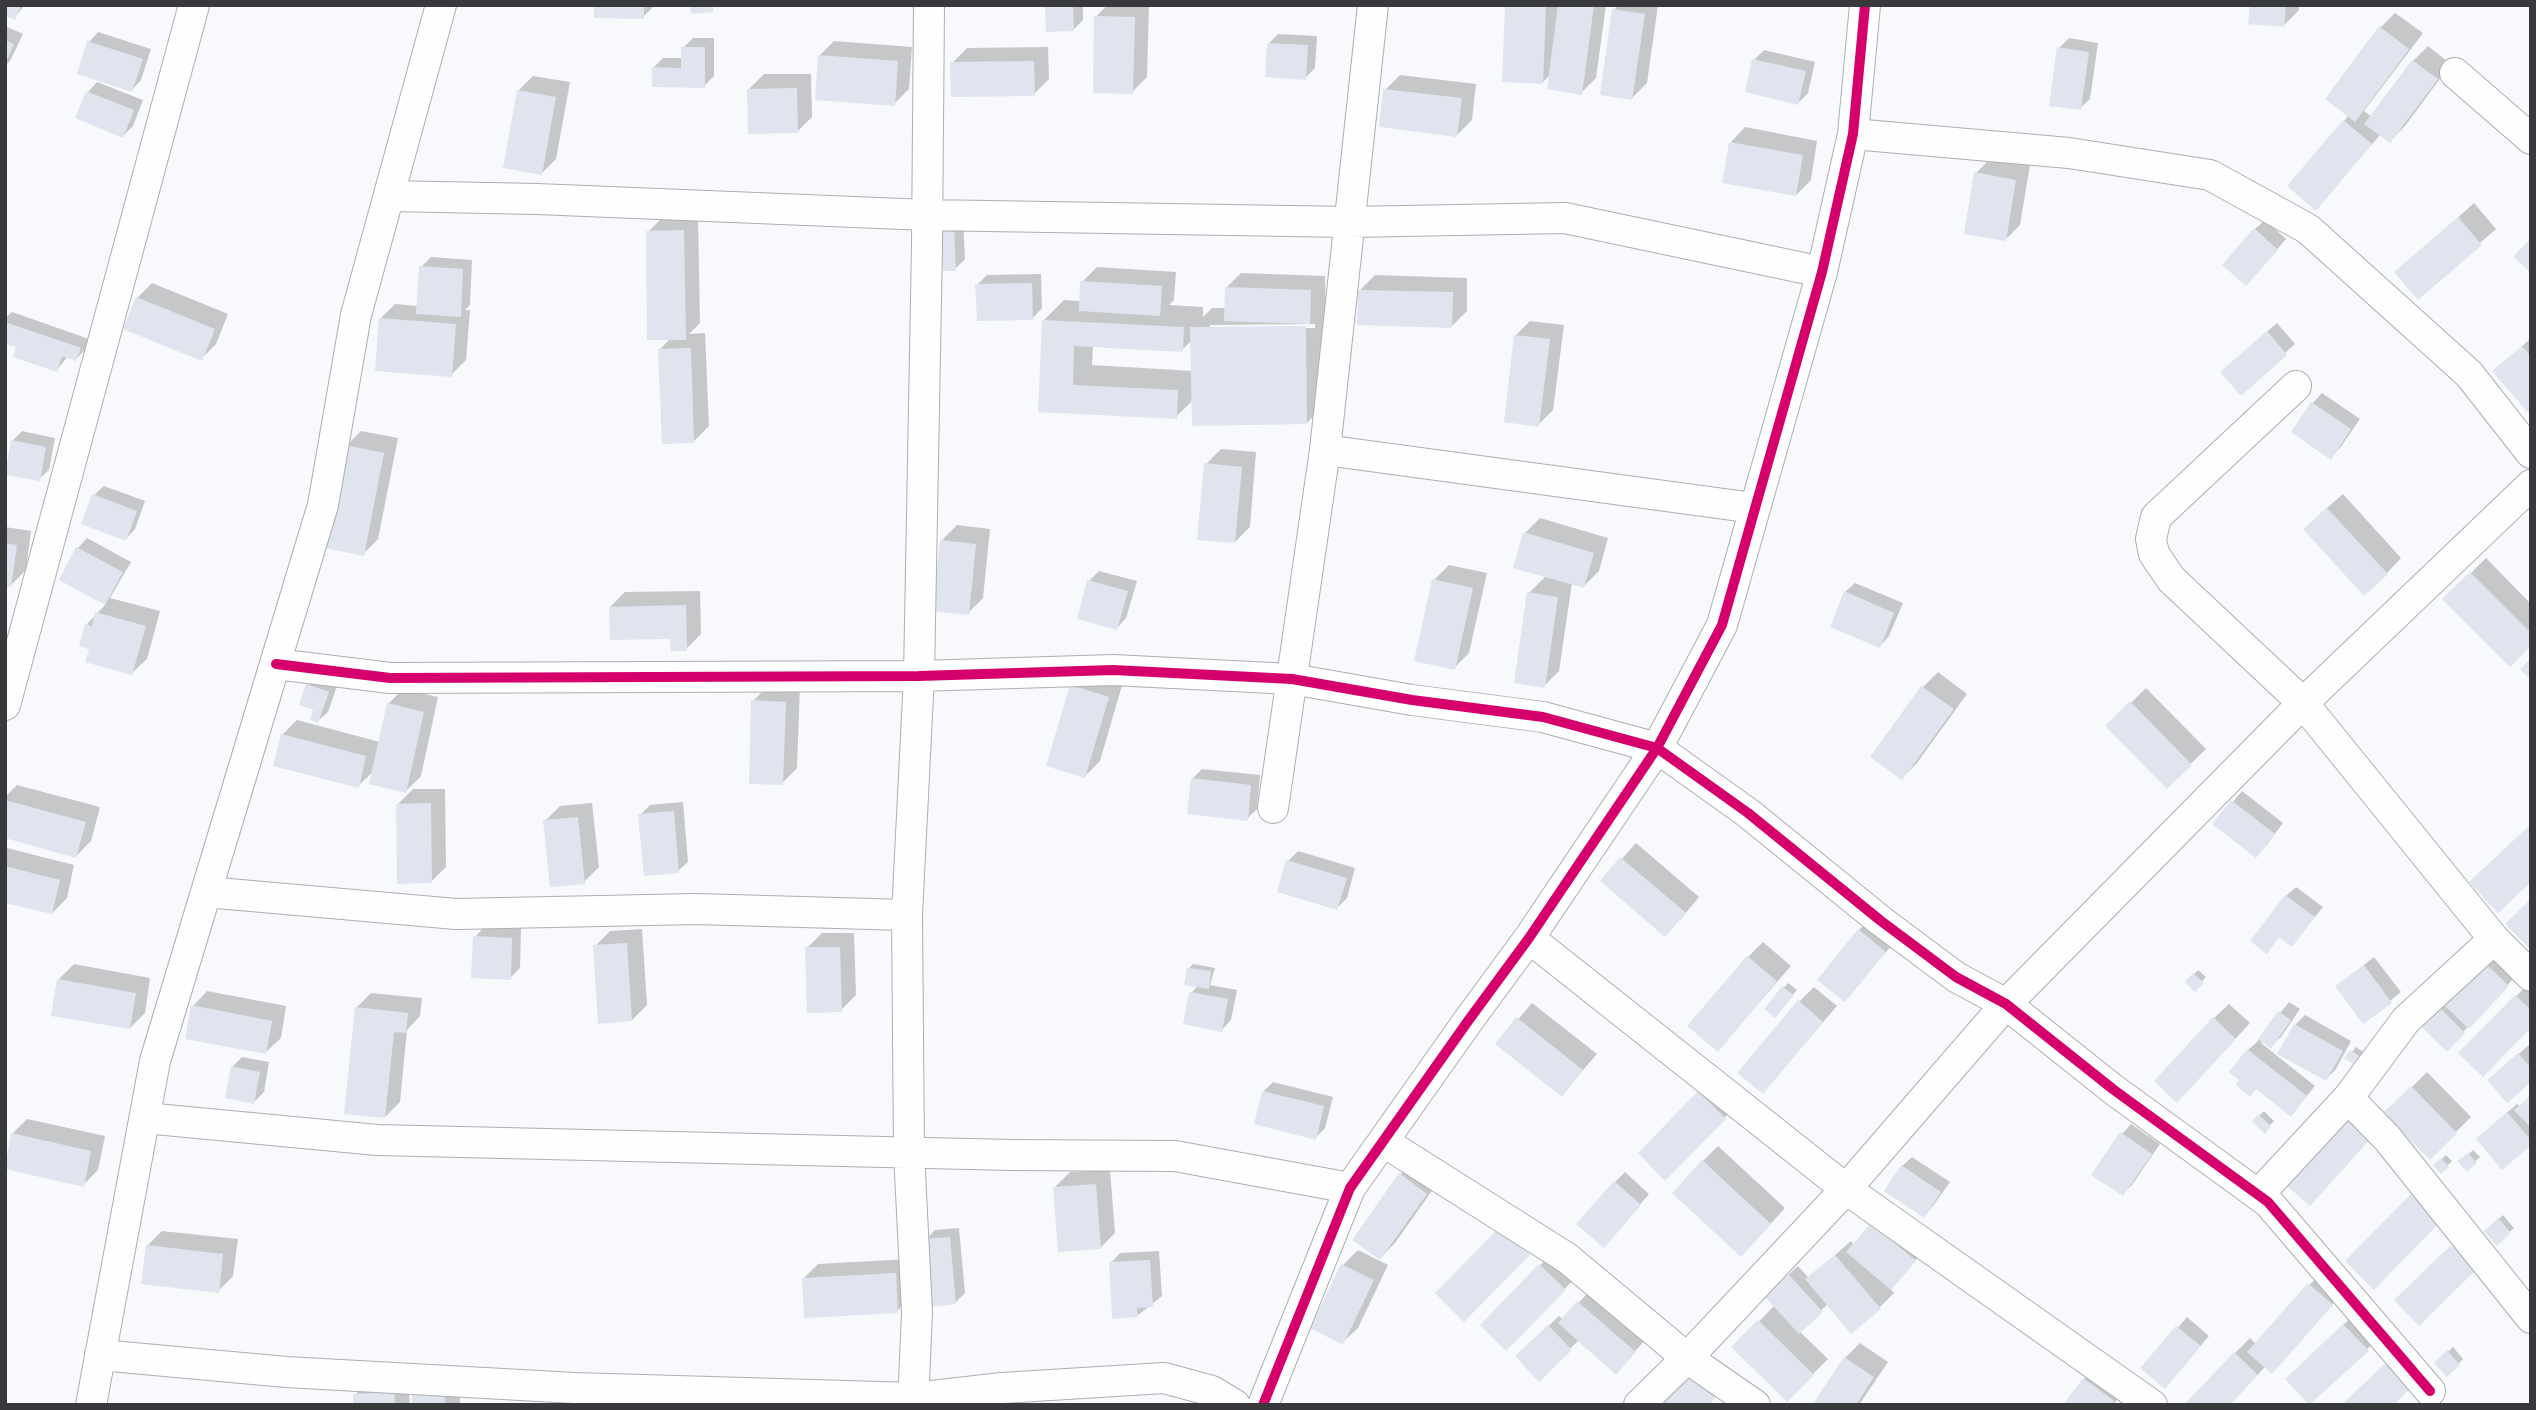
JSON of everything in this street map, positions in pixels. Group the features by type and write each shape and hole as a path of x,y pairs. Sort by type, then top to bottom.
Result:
{"street":[{"path":"5,705 194,5"},
{"path":"91,1405 155,1060 323,505 356,315 441,5"},
{"path":"914,1401 917,1312 909,1153 907,915 919,676 928,215 929,5"},
{"path":"1273,808 1325,450 1373,5"},
{"path":"1263,1405 1350,1188 1529,938 1657,748 1722,625 1822,272 1853,134 1865,5"},
{"path":"2455,73 2531,139"},
{"path":"1853,134 2069,153 2210,175 2308,229 2469,374 2531,453"},
{"path":"389,196 537,199 928,215 1350,222 1565,218 1822,272"},
{"path":"2296,386 2156,517 2151,539 2154,554 2171,579 2303,702 2494,939 2531,976"},
{"path":"1325,450 1754,508"},
{"path":"1639,1405 1688,1358 1846,1189 2006,1004 2303,702 2531,485"},
{"path":"276,664 390,678 919,676 1113,670 1292,679 1412,700 1543,717 1657,748 1748,813 1924,953 1956,976 2006,1004 2114,1090 2268,1202 2430,1391"},
{"path":"206,891 456,914 696,909 907,915"},
{"path":"1529,938 1846,1189 2152,1405"},
{"path":"2258,1195 2348,1098 2406,1020 2494,939"},
{"path":"2348,1098 2387,1138 2531,1318"},
{"path":"145,1118 377,1140 909,1153 1175,1156 1350,1188"},
{"path":"1384,1142 1567,1258 1688,1358 1755,1405"},
{"path":"100,1354 286,1372 548,1387 914,1401 1002,1388 1164,1378 1212,1391 1235,1405"}],"building":[{"path":"5,5 21,5 15,20 5,16"},
{"path":"594,5 644,5 644,19 594,18"},
{"path":"690,5 713,5 713,12 691,14"},
{"path":"1505,5 1546,5 1543,84 1502,82"},
{"path":"1558,5 1594,5 1582,95 1547,89"},
{"path":"2250,5 2286,5 2284,27 2248,24"},
{"path":"1073,6 1074,31 1046,32 1045,7"},
{"path":"1612,9 1645,14 1632,100 1600,95"},
{"path":"1094,16 1135,17 1133,94 1093,93"},
{"path":"2379,26 2409,49 2355,122 2325,99"},
{"path":"5,40 14,44 5,64"},
{"path":"87,41 143,59 132,92 77,74"},
{"path":"1267,43 1308,45 1306,80 1265,77"},
{"path":"681,47 705,47 705,88 652,87 652,67 681,68"},
{"path":"2057,47 2089,52 2081,110 2049,106"},
{"path":"818,55 898,61 895,106 815,100"},
{"path":"1752,59 1806,71 1798,105 1745,92"},
{"path":"2412,60 2438,79 2390,143 2364,124"},
{"path":"1034,61 1035,96 951,97 950,62"},
{"path":"797,88 798,133 748,134 747,89"},
{"path":"1383,89 1462,98 1457,137 1379,127"},
{"path":"517,90 556,97 542,175 503,168"},
{"path":"86,91 134,110 123,138 75,118"},
{"path":"2343,120 2372,144 2316,211 2287,186"},
{"path":"1729,142 1803,155 1796,196 1722,183"},
{"path":"1974,172 2016,180 2006,241 1964,234"},
{"path":"2458,217 2482,245 2418,300 2394,272"},
{"path":"954,227 956,271 938,271 936,228"},
{"path":"2254,228 2278,250 2246,286 2222,265"},
{"path":"684,230 686,340 647,340 646,231"},
{"path":"2531,238 2531,273 2513,257"},
{"path":"419,266 463,269 461,317 416,314"},
{"path":"1080,281 1162,286 1160,316 1079,311"},
{"path":"1032,283 1033,320 977,321 975,284"},
{"path":"1225,287 1311,290 1310,324 1224,321"},
{"path":"1358,290 1453,292 1452,328 1357,325"},
{"path":"136,297 215,329 202,361 123,329"},
{"path":"379,318 456,324 452,377 375,371"},
{"path":"1042,320 1184,327 1183,352 1074,346 1073,385 1178,390 1177,419 1038,412"},
{"path":"5,322 81,348 76,361 62,356 57,372 13,357 16,347 5,344"},
{"path":"1306,326 1307,424 1192,426 1190,327"},
{"path":"2267,331 2287,355 2241,396 2220,372"},
{"path":"1514,335 1550,339 1539,427 1504,422"},
{"path":"2522,346 2531,357 2531,416 2492,371"},
{"path":"691,348 694,443 662,444 658,349"},
{"path":"2311,402 2351,429 2331,460 2291,432"},
{"path":"11,440 46,447 40,481 5,475"},
{"path":"345,445 384,453 364,556 325,548"},
{"path":"1204,463 1242,467 1235,543 1197,540"},
{"path":"92,494 137,511 126,541 81,524"},
{"path":"2327,508 2388,574 2364,596 2303,529"},
{"path":"1523,532 1594,553 1584,588 1513,568"},
{"path":"940,540 976,544 969,615 933,611"},
{"path":"5,543 17,545 11,587 5,586"},
{"path":"76,547 123,572 105,605 59,580"},
{"path":"2470,572 2531,633 2531,646 2510,667 2442,599"},
{"path":"1432,579 1473,588 1455,670 1414,661"},
{"path":"1087,580 1128,591 1117,630 1077,619"},
{"path":"1844,591 1894,613 1880,648 1830,627"},
{"path":"1527,592 1558,597 1545,688 1514,683"},
{"path":"686,605 687,651 671,651 670,639 610,640 609,607"},
{"path":"95,612 146,626 132,675 85,662 89,649 79,646 85,624 92,626"},
{"path":"2531,658 2531,680 2520,669"},
{"path":"306,684 329,692 318,723 310,720 313,710 299,705"},
{"path":"1070,685 1109,697 1085,778 1046,766"},
{"path":"1921,686 1954,709 1902,780 1870,757"},
{"path":"751,700 786,702 783,785 749,784"},
{"path":"2130,701 2192,765 2167,789 2105,726"},
{"path":"387,703 424,712 406,793 369,784"},
{"path":"281,734 366,756 359,788 273,766"},
{"path":"1191,778 1251,785 1248,821 1187,814"},
{"path":"5,800 86,822 76,858 5,838"},
{"path":"2231,800 2275,834 2256,858 2212,824"},
{"path":"431,803 432,883 397,884 396,804"},
{"path":"674,811 679,873 644,876 638,814"},
{"path":"578,817 585,884 550,887 543,820"},
{"path":"2531,824 2531,882 2498,913 2469,882"},
{"path":"1620,857 1686,913 1665,937 1600,881"},
{"path":"1286,860 1347,878 1337,910 1277,892"},
{"path":"5,866 60,880 52,914 5,903"},
{"path":"2285,895 2315,917 2292,947 2279,937 2267,954 2250,941"},
{"path":"2531,899 2531,950 2505,924"},
{"path":"1858,929 1886,952 1845,1002 1817,980"},
{"path":"473,936 512,938 511,980 471,978"},
{"path":"627,943 632,1021 598,1024 593,945"},
{"path":"805,947 840,947 842,1012 807,1013"},
{"path":"1747,956 1777,981 1718,1052 1687,1026"},
{"path":"2484,962 2509,986 2469,1029 2444,1005"},
{"path":"2364,965 2392,1003 2363,1024 2335,986"},
{"path":"1187,968 1211,971 1209,989 1184,985"},
{"path":"2193,973 2204,983 2195,992 2185,982"},
{"path":"57,979 136,993 130,1029 51,1016"},
{"path":"1782,986 1794,995 1775,1018 1764,1009"},
{"path":"1189,992 1228,999 1222,1032 1183,1024"},
{"path":"2515,995 2531,1010 2531,1028 2483,1077 2458,1053"},
{"path":"1798,1000 1823,1022 1763,1094 1737,1073"},
{"path":"191,1005 272,1021 266,1054 185,1039"},
{"path":"355,1007 408,1013 406,1033 394,1032 385,1118 344,1114"},
{"path":"2440,1008 2465,1033 2447,1052 2422,1027"},
{"path":"2278,1011 2291,1020 2271,1049 2258,1039"},
{"path":"1516,1017 1583,1070 1562,1097 1495,1044"},
{"path":"2213,1017 2236,1039 2177,1103 2154,1081"},
{"path":"2294,1024 2343,1051 2326,1081 2277,1054"},
{"path":"2247,1049 2307,1096 2291,1117 2256,1089 2250,1097 2236,1085 2239,1080 2229,1072"},
{"path":"2350,1050 2362,1058 2356,1066 2344,1058"},
{"path":"2518,1053 2531,1068 2531,1082 2507,1103 2487,1080"},
{"path":"231,1066 260,1072 254,1104 225,1098"},
{"path":"2411,1086 2457,1133 2430,1160 2383,1113"},
{"path":"1262,1091 1324,1106 1316,1140 1254,1124"},
{"path":"1698,1091 1726,1119 1665,1181 1638,1153"},
{"path":"2531,1095 2531,1128 2514,1110"},
{"path":"2507,1112 2531,1140 2531,1145 2502,1170 2476,1139"},
{"path":"2258,1114 2271,1126 2265,1134 2252,1122"},
{"path":"2347,1116 2371,1138 2310,1206 2286,1185"},
{"path":"2120,1132 2152,1154 2123,1196 2091,1175"},
{"path":"11,1133 91,1151 84,1187 5,1169"},
{"path":"2468,1153 2477,1163 2467,1172 2457,1161"},
{"path":"2441,1158 2449,1167 2441,1174 2433,1165"},
{"path":"1702,1160 1771,1224 1741,1257 1672,1193"},
{"path":"1901,1165 1941,1192 1924,1218 1884,1191"},
{"path":"1399,1173 1427,1194 1380,1260 1352,1240"},
{"path":"1614,1181 1641,1205 1604,1248 1576,1224"},
{"path":"1096,1184 1101,1249 1058,1252 1053,1187"},
{"path":"2412,1193 2441,1221 2374,1290 2345,1261"},
{"path":"2498,1218 2511,1233 2497,1246 2484,1231"},
{"path":"1871,1223 1916,1261 1891,1290 1846,1252"},
{"path":"1501,1226 1530,1255 1464,1322 1435,1293"},
{"path":"950,1237 956,1304 930,1307 924,1239"},
{"path":"146,1245 223,1254 219,1293 141,1284"},
{"path":"2451,1245 2476,1270 2419,1326 2394,1300"},
{"path":"1835,1255 1881,1309 1851,1334 1805,1279"},
{"path":"1150,1260 1153,1307 1137,1308 1138,1317 1112,1319 1109,1262"},
{"path":"1341,1264 1374,1280 1343,1345 1310,1328"},
{"path":"1539,1264 1566,1290 1506,1351 1480,1325"},
{"path":"896,1273 898,1313 804,1318 802,1278"},
{"path":"1788,1274 1823,1312 1799,1334 1764,1296"},
{"path":"2308,1283 2333,1305 2272,1374 2247,1352"},
{"path":"1577,1301 1636,1352 1616,1375 1558,1323"},
{"path":"1758,1320 1814,1375 1787,1402 1731,1347"},
{"path":"2343,1324 2369,1351 2309,1405 2285,1379"},
{"path":"1548,1325 1572,1350 1539,1382 1515,1356"},
{"path":"2176,1326 2201,1346 2165,1389 2140,1368"},
{"path":"2447,1350 2460,1365 2447,1377 2434,1363"},
{"path":"2234,1352 2258,1375 2230,1405 2184,1405"},
{"path":"1844,1357 1874,1377 1856,1405 1812,1405"},
{"path":"2388,1361 2412,1387 2393,1405 2341,1405"},
{"path":"1688,1373 1716,1397 1709,1405 1661,1405"},
{"path":"2083,1378 2114,1401 2111,1405 2063,1405"},
{"path":"412,1390 445,1390 445,1405 412,1405"},
{"path":"394,1392 395,1405 353,1405 353,1394"}],"cycle path":[{"path":"1263,1405 1350,1188 1529,938 1657,748 1722,625 1822,272 1853,134 1865,5"},
{"path":"276,664 390,678 919,676 1113,670 1292,679 1412,700 1543,717 1657,748 1748,813 1881,921 1956,977 2006,1004 2114,1090 2268,1202 2430,1391"}]}
